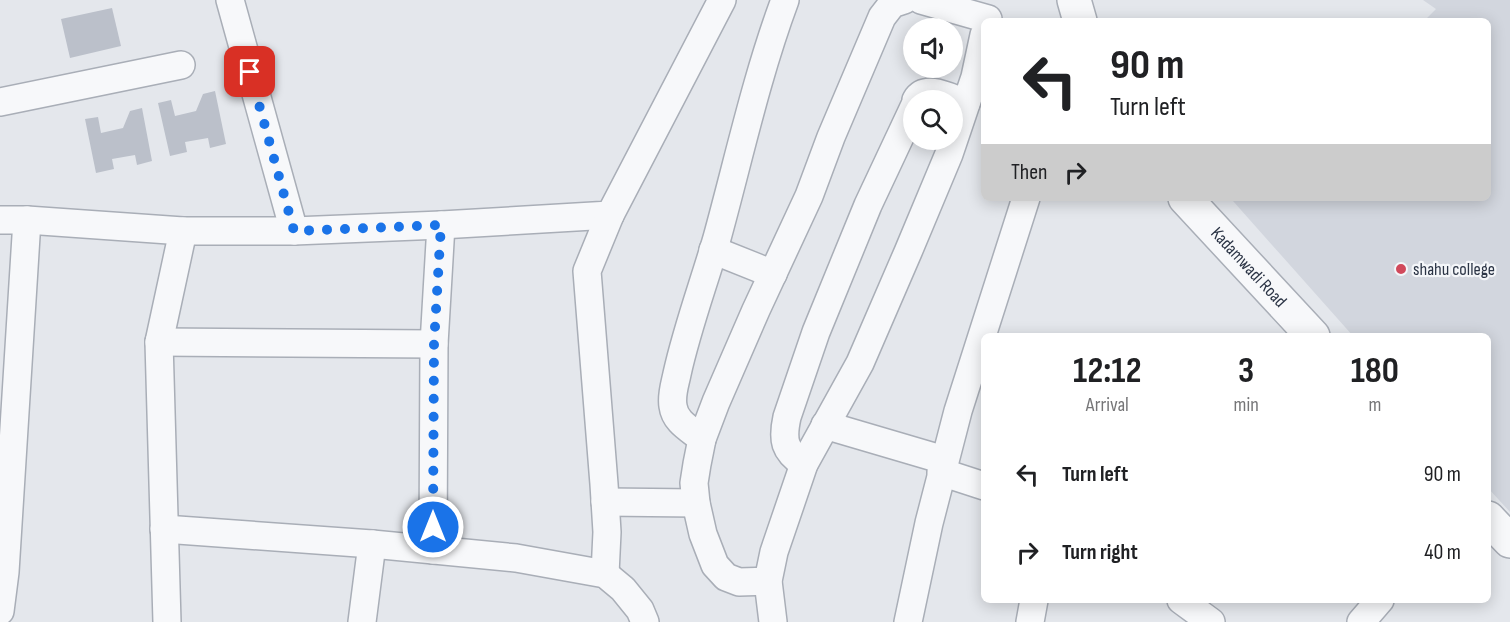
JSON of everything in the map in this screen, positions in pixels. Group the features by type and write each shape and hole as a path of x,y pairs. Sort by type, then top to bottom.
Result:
{"street":[{"path":"230,0 294,231"},
{"path":"604,574 607,532 586,271 610,215 722,0"},
{"path":"702,439 677,419 672,397 680,358 713,250 770,41 785,0"},
{"path":"768,581 739,582 726,577 715,565 703,534 694,483 702,439 720,392 809,196 831,137 882,17 892,4 904,0"},
{"path":"921,0 984,18"},
{"path":"1074,0 1079,18"},
{"path":"773,622 768,581 774,552 804,464 864,352 949,154 975,77 981,50"},
{"path":"0,102 182,65"},
{"path":"804,464 786,448 783,432 787,417 816,333 868,205 903,130"},
{"path":"983,333 1025,201"},
{"name":"Kadamwadi Road","path":"1188,201 1310,333"},
{"path":"0,220 183,231 294,231 610,215"},
{"path":"0,611 19,364 27,220"},
{"path":"433,550 434,344 441,225"},
{"path":"167,622 159,342 183,231"},
{"path":"713,250 773,274"},
{"path":"908,622 943,466 981,339"},
{"path":"159,342 434,344"},
{"path":"825,425 943,466 981,485"},
{"path":"605,502 696,502"},
{"path":"1491,521 1510,541"},
{"path":"164,529 372,544 516,558 604,574 623,589 640,610 645,622"},
{"path":"362,622 372,544"},
{"path":"1030,622 1033,603"},
{"path":"1184,603 1211,622"},
{"path":"1361,622 1377,603"}],"shaded area":[{"name":"shahu college","path":"1423,0 1510,0 1510,512 1491,491 1491,333 1350,333 1233,201 1491,201 1491,18 1427,18 1436,9"}],"building":[{"path":"112,8 121,46 70,58 61,19"},
{"path":"215,91 226,144 210,148 208,138 185,142 187,152 170,156 158,103 171,100 175,116 196,111 203,94"},
{"path":"142,108 152,161 137,165 135,155 112,159 114,169 96,173 85,119 98,117 101,133 123,128 130,111"}],"place":[{"name":"shahu college","path":"1401,269"}],"route":[{"path":"250,72 294,231 441,225 434,344 433,527"}]}
